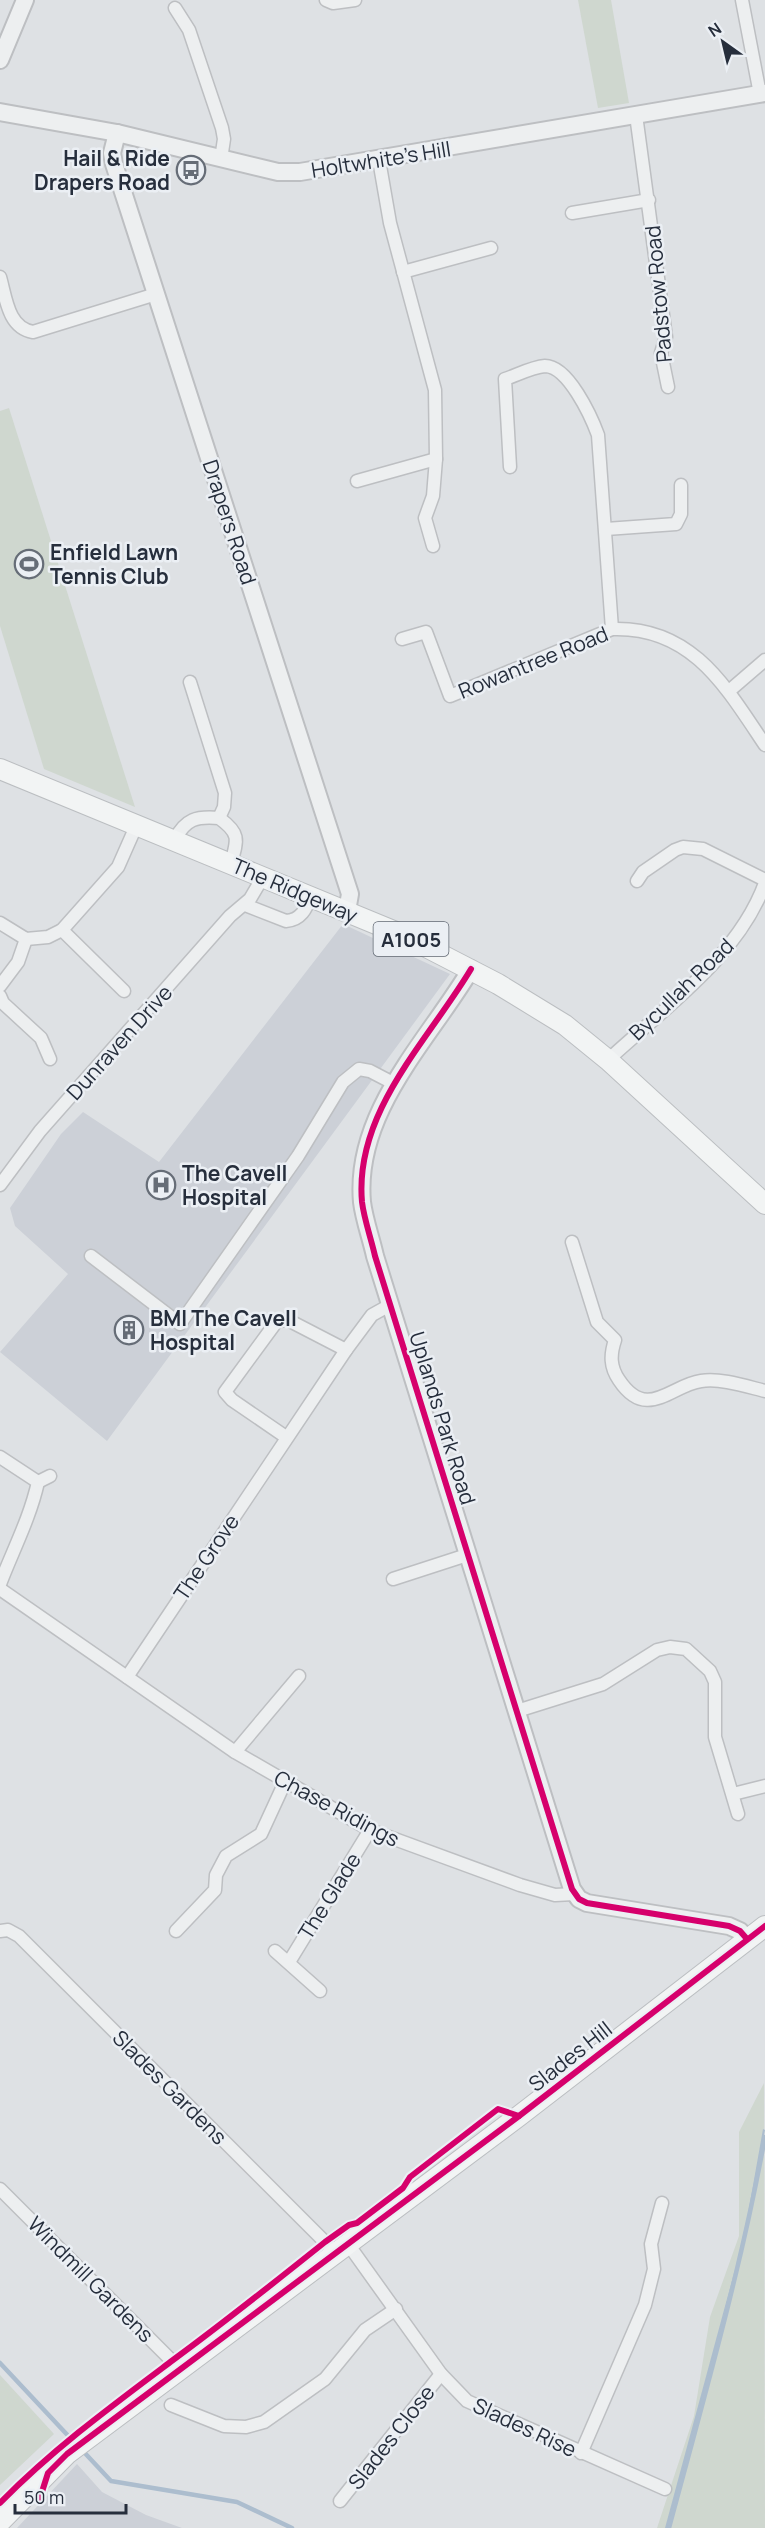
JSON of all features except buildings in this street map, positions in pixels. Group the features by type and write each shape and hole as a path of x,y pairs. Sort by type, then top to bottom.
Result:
{"main road":[{"name":"The Ridgeway","path":"0,769 347,911 471,969 546,1013 608,1060 765,1204"},
{"name":"Slades Hill","path":"0,2522 67,2454 342,2249 765,1926"}],"street":[{"path":"0,60 25,0"},
{"path":"326,0 333,3 355,0"},
{"path":"742,0 762,93"},
{"path":"175,8 189,30 222,128 225,139 221,159"},
{"name":"Holtwhite's Hill","path":"0,112 117,133 278,172 308,171 379,160 762,93"},
{"name":"Padstow Road","path":"636,115 666,337 661,353 668,387"},
{"name":"Drapers Road","path":"117,133 112,153 114,164 350,894 347,911"},
{"path":"379,160 390,223 435,390 436,459 433,496 425,518 433,546"},
{"name":"Padstow Road","path":"572,213 649,200"},
{"path":"403,272 491,248"},
{"path":"0,277 14,322 21,329 33,332 156,294"},
{"path":"510,467 505,380 542,366 556,368 566,377 593,420 598,435 612,629"},
{"path":"357,481 436,459"},
{"path":"606,529 676,524 681,514 681,485"},
{"name":"Rowantree Road","path":"402,639 426,632 450,696 612,629 632,628 651,632 680,646 706,664 729,691 765,745"},
{"path":"729,691 765,660"},
{"path":"190,682 225,793 224,807 219,818"},
{"path":"174,839 191,819 199,816 219,818 236,835 237,843 231,862"},
{"path":"0,924 26,939 48,937 62,930 118,867 137,824"},
{"path":"637,881 643,872 683,847 703,849 765,882"},
{"name":"Dunraven Drive","path":"0,1185 40,1131 230,916 245,905 258,890 264,877"},
{"name":"Bycullah Road","path":"608,1060 728,947 757,905 765,882"},
{"path":"245,905 285,921 292,920 305,910 311,896"},
{"path":"62,930 124,991"},
{"path":"0,986 18,962 26,939"},
{"name":"Uplands Park Road","path":"471,969 436,1025 393,1083 372,1132 363,1166 362,1202 390,1305 574,1894"},
{"path":"1,1000 41,1038 51,1059"},
{"path":"91,1256 180,1324 298,1156 343,1082 359,1069 370,1071 393,1083"},
{"path":"572,1242 597,1322 615,1340 611,1362 615,1373 627,1390 646,1399 657,1399 669,1396 688,1383 709,1380 765,1391"},
{"name":"The Grove","path":"127,1677 346,1350 372,1315 390,1305"},
{"path":"286,1437 225,1392 277,1321 288,1320 346,1350"},
{"path":"0,1457 38,1482"},
{"path":"38,1482 50,1476"},
{"path":"0,1584 17,1538 31,1513 38,1482"},
{"path":"393,1579 467,1555"},
{"name":"Chase Ridings","path":"0,1589 235,1752 370,1830 520,1885 555,1895 574,1894 587,1903 729,1926 740,1931 747,1939"},
{"path":"517,1711 603,1684 657,1650 670,1647 686,1649 710,1671 715,1682 716,1737 738,1814"},
{"path":"235,1752 299,1676"},
{"path":"176,1931 215,1890 216,1875 226,1856 261,1834 285,1782"},
{"path":"733,1794 765,1786"},
{"name":"The Glade","path":"289,1962 370,1830"},
{"name":"Slades Gardens","path":"0,1931 8,1930 19,1936 342,2249"},
{"name":"The Glade","path":"275,1951 320,1991"},
{"name":"Windmill Gardens","path":"0,2189 182,2370"},
{"path":"581,2453 645,2305 654,2269 651,2244 662,2203"},
{"name":"Slades Rise","path":"342,2249 396,2309 441,2374 467,2401 665,2489"},
{"path":"171,2405 224,2426 246,2427 264,2422 325,2379 365,2330 396,2309"},
{"name":"Slades Close","path":"340,2501 441,2374"}],"shaded area":[{"path":"578,0 611,0 629,103 598,108"},
{"name":"Enfield Lawn Tennis Club","path":"9,408 135,807 44,769 0,626 0,411"},
{"name":"The Cavell Hospital","path":"343,924 450,974 107,1441 0,1352 68,1274 15,1226 10,1208 61,1134 83,1112 159,1162"},
{"path":"764,2083 765,2528 657,2528 694,2416 710,2317 739,2236 739,2132"},
{"path":"0,2375 54,2434 0,2485"},
{"path":"77,2464 102,2492 146,2515 182,2528 17,2528"}],"water":[{"path":"763,2129 765,2130 748,2212"},
{"path":"748,2212 744,2236 736,2265 744,2231"},
{"path":"736,2265 668,2528 665,2528"}],"waterway":[{"path":"669,2528 733,2284 765,2137"},
{"path":"0,2363 74,2442"},
{"path":"82,2450 111,2481 237,2502 292,2528"}],"cycle path":[{"path":"471,969 397,1079 370,1138 363,1169 362,1202 375,1256 572,1889 579,1899 587,1903 729,1926 740,1931 747,1939"},
{"path":"40,2498 48,2473 67,2454 519,2116 765,1926"},
{"path":"0,2503 84,2428 231,2317 325,2242 349,2225 357,2223 403,2188 410,2177 498,2109 519,2116"}],"place":[{"name":"Hail & Ride Drapers Road","path":"191,170"},
{"name":"Enfield Lawn Tennis Club","path":"29,564"},
{"name":"The Cavell Hospital","path":"161,1185"},
{"name":"BMI The Cavell Hospital","path":"129,1330"}]}
